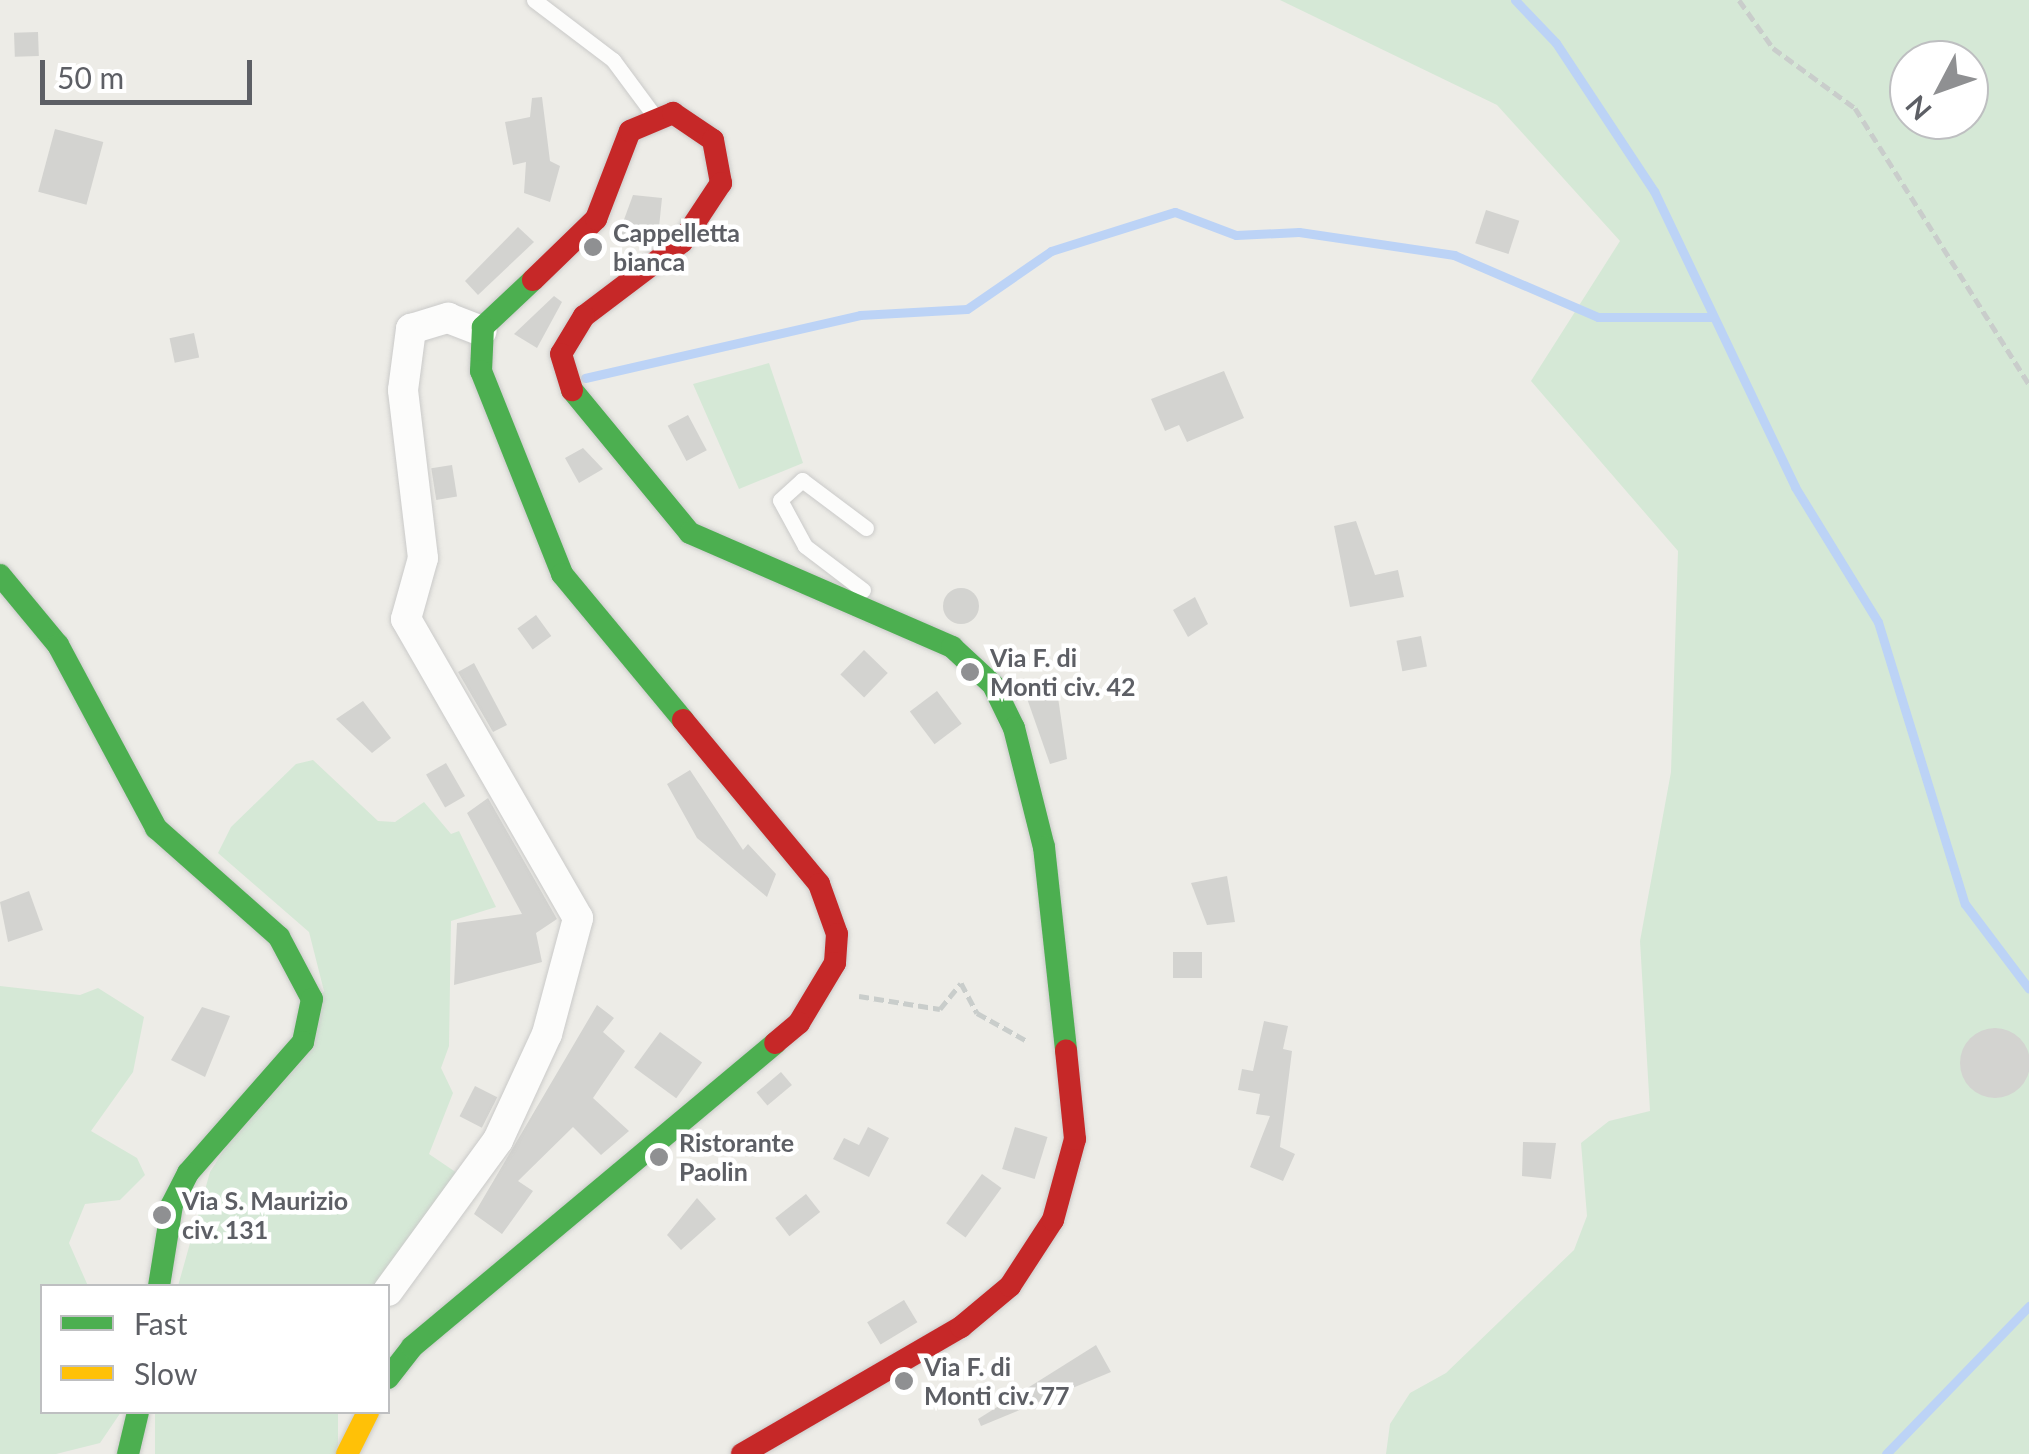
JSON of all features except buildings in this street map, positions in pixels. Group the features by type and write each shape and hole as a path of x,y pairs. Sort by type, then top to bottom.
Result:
{"street":[{"path":"390,1375 412,1347 799,1023 828,983 837,934 820,884 586,605 545,542 486,396 482,331 596,220 630,131 653,114 702,128 720,183 682,242 584,316 562,354 564,380 690,533 866,610 973,663 1014,728 1056,922 1070,1174 1028,1263 989,1305 742,1454"},
{"path":"390,1288 498,1140 547,1034 578,918 572,894 406,620 423,558 404,390 411,329 448,318 482,331"},
{"path":"0,575 58,645 156,828 279,937 312,998 303,1042 208,1139 188,1173 172,1205 159,1284"},
{"path":"128,1454 138,1414"}],"lane":[{"path":"534,0 613,60 653,114"},
{"path":"866,528 802,480 780,500 805,546 870,597 866,610"}],"path":[{"path":"1738,0 1773,48 1855,108 2029,384"},
{"path":"828,983 940,1009 967,984 976,1013 1017,1029 1030,1054"}],"green space":[{"path":"1280,0 2029,0 2029,1454 1386,1454 1390,1424 1410,1393 1446,1373 1574,1250 1587,1216 1581,1143 1609,1121 1650,1111 1640,941 1671,772 1678,551 1531,381 1620,241 1497,105"},
{"path":"769,363 803,463 739,489 693,384"},
{"path":"313,760 378,821 395,822 424,802 451,834 459,831 496,907 451,921 449,1046 441,1068 453,1093 429,1154 457,1173 383,1284 179,1284 210,1172 324,991 309,932 218,853 231,827 296,764"},
{"path":"0,986 80,995 98,988 144,1017 133,1072 91,1131 137,1158 145,1175 120,1200 85,1204 69,1243 87,1284 40,1284 40,1414 120,1414 100,1443 56,1454 0,1454"},
{"path":"155,1414 338,1414 338,1454 155,1454"}],"waterway":[{"path":"1515,0 1556,43 1654,191 1795,487 1878,622 1965,904 2029,989"},
{"path":"585,378 860,315 967,309 1051,251 1175,212 1236,235 1299,232 1454,255 1598,317 1711,317"},
{"path":"1886,1454 2029,1306"}],"traffic: fast":[{"path":"533,280 483,327 481,371 562,574 683,720"},
{"path":"572,390 690,533 952,647 993,685 1014,728 1044,847 1066,1050"},
{"path":"0,575 58,645 156,828 279,937 312,999 303,1042 188,1173 172,1205 159,1284"},
{"path":"390,1375 412,1347 775,1043"},
{"path":"128,1454 138,1414"}],"traffic: slow":[{"path":"347,1454 367,1414"}],"traffic: jam":[{"path":"533,280 596,219 630,131 673,113 713,140 721,183 682,242 584,316 561,354 572,390"},
{"path":"683,720 819,884 837,934 835,963 799,1023 775,1043"},
{"path":"742,1454 961,1327 1010,1286 1053,1220 1075,1139 1066,1050"}],"place":[{"name":"Cappelletta bianca","path":"593,247"},
{"name":"Via F. di Monti civ. 42","path":"970,672"},
{"name":"Ristorante Paolin","path":"659,1157"},
{"name":"Via S. Maurizio civ. 131","path":"162,1215"},
{"name":"Via F. di Monti civ. 77","path":"904,1381"}]}
